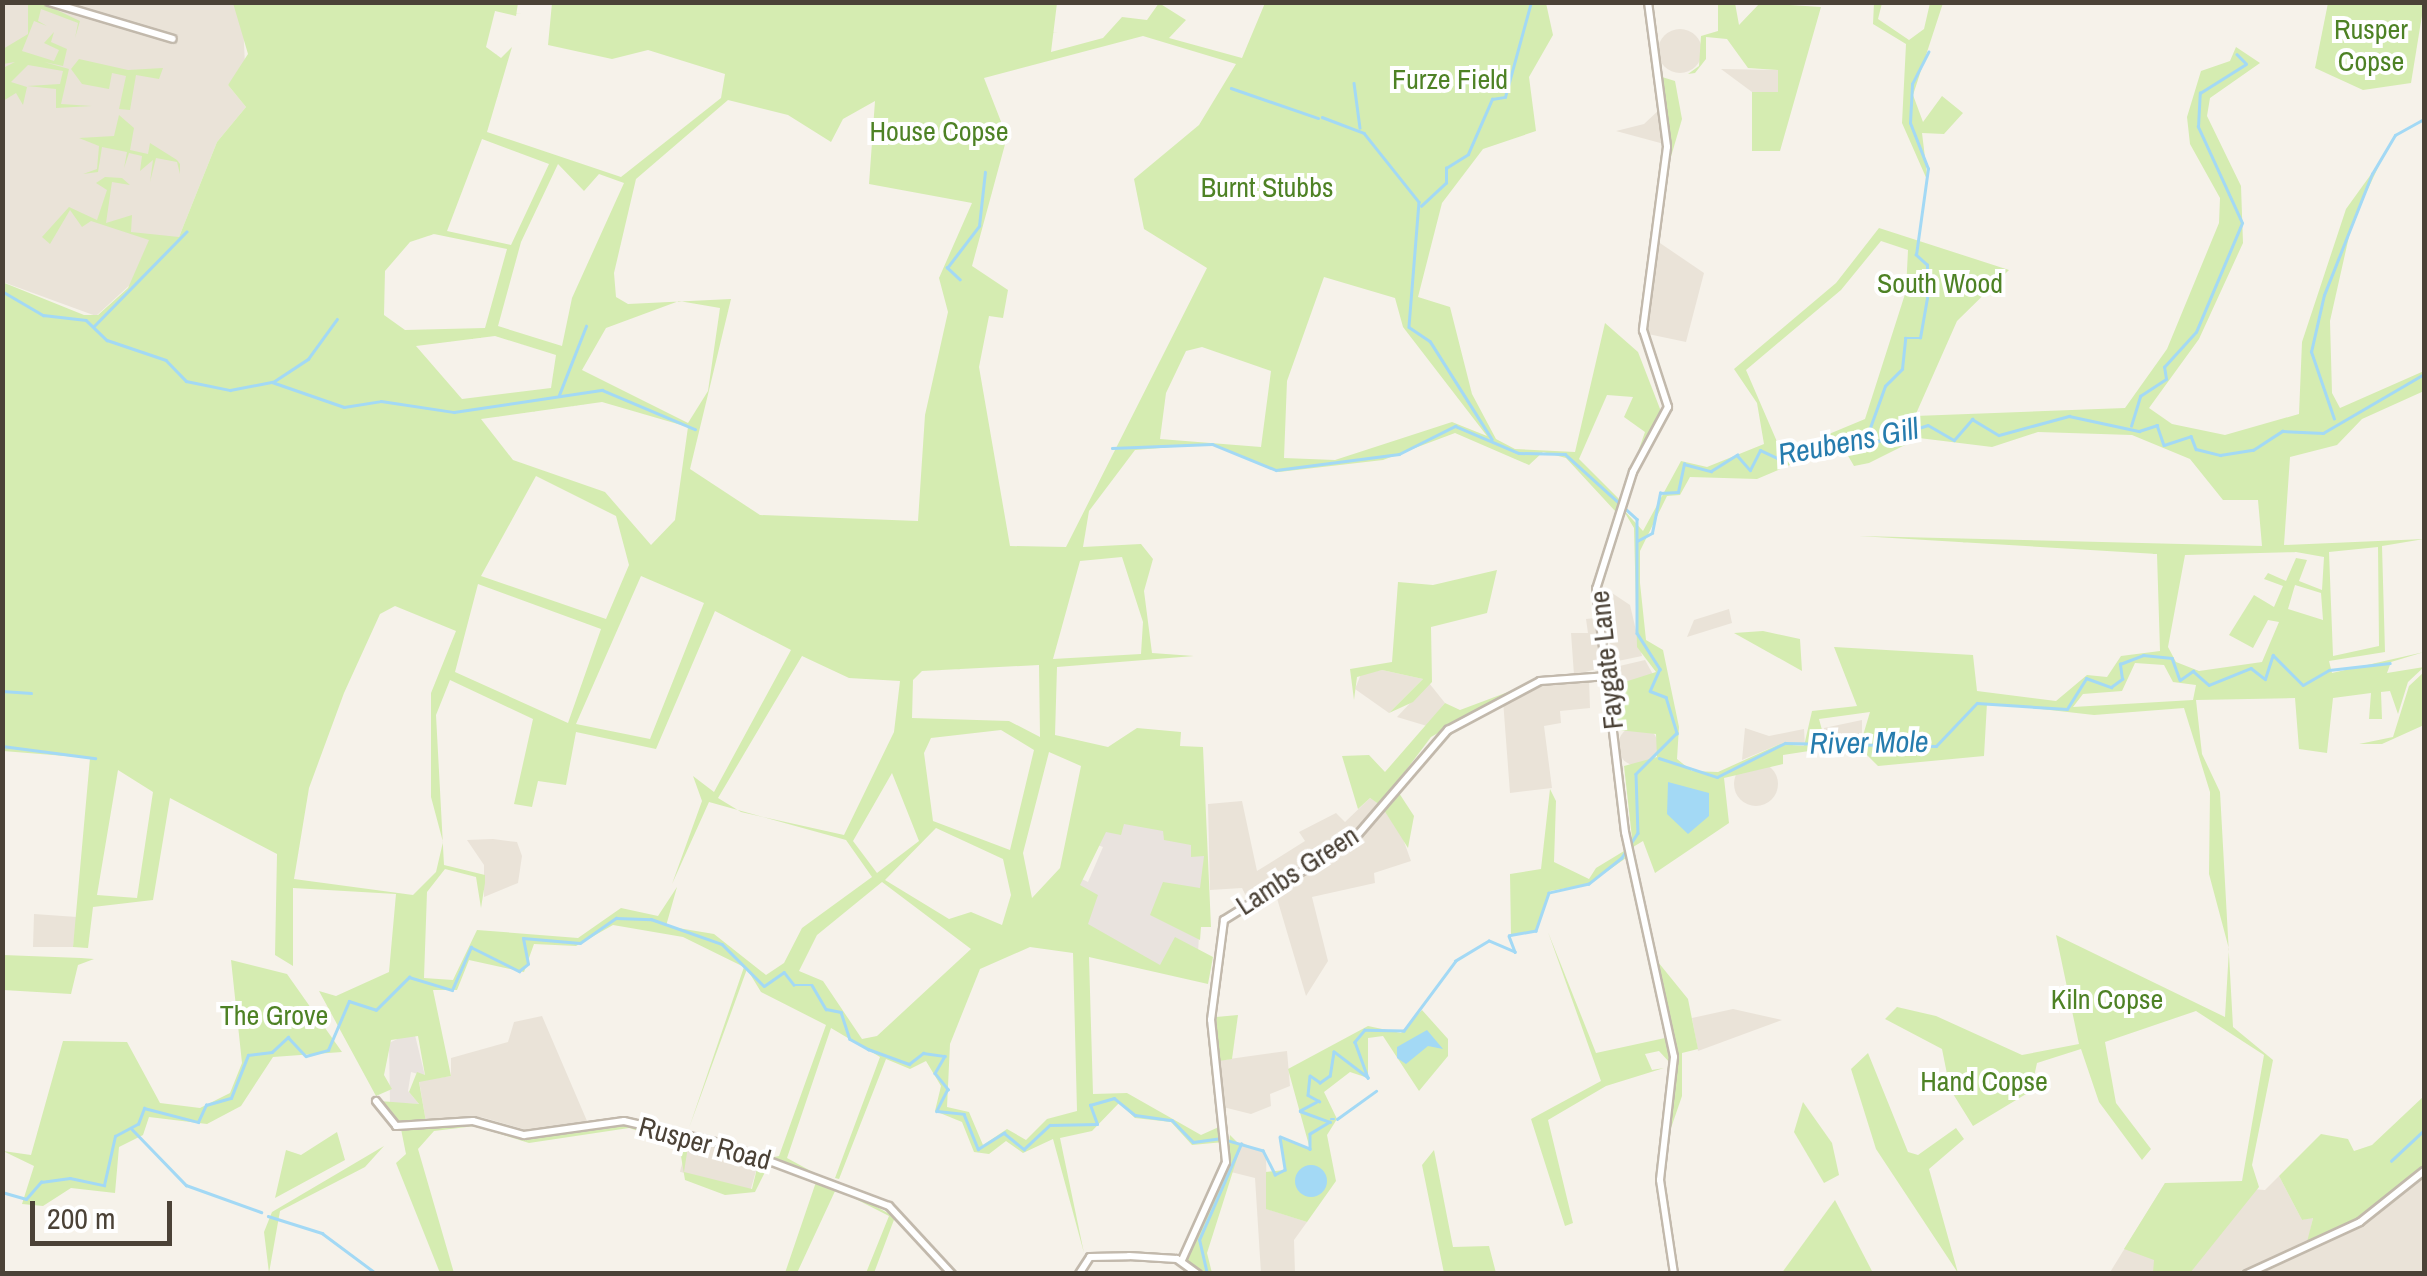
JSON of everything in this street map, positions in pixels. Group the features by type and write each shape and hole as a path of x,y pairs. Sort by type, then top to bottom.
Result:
{"street":[{"path":"48,2 173,39"},
{"name":"Faygate Lane","path":"1648,2 1667,146 1643,330 1668,406 1621,506 1596,583 1628,848 1674,1057 1660,1180 1674,1274"},
{"name":"Lambs Green","path":"1182,1260 1224,1170 1226,1140 1212,1020 1224,920 1354,838 1448,730 1540,682 1608,676"},
{"name":"Rusper Road","path":"376,1101 396,1126 470,1121 524,1135 624,1121 714,1141 889,1206 952,1274"},
{"path":"2247,1274 2360,1222 2424,1172"},
{"path":"1079,1274 1094,1256 1182,1260 1198,1274"}],"shaded area":[{"path":"3,3 233,3 243,22 245,65 228,85 246,107 217,142 179,237 150,241 132,283 96,316 3,282"},
{"path":"1680,29 1695,36 1702,51 1695,66 1680,73 1665,66 1658,51 1665,36"},
{"path":"1721,69 1778,70 1778,92 1752,92"},
{"path":"1660,109 1664,144 1616,131 1644,124"},
{"path":"1657,241 1704,273 1686,342 1648,334"},
{"path":"1609,591 1630,605 1642,656 1613,662 1601,592"},
{"path":"1729,609 1732,623 1687,637 1694,620"},
{"path":"1595,618 1604,667 1574,675 1571,633 1588,633 1586,619"},
{"path":"1645,660 1655,678 1612,686 1611,668"},
{"path":"1382,670 1423,679 1389,713 1355,689 1361,674"},
{"path":"1589,679 1590,708 1560,711 1561,723 1544,726 1552,788 1510,793 1503,700 1540,681"},
{"path":"1429,683 1445,703 1427,726 1397,717"},
{"path":"1862,720 1862,742 1824,741 1824,728"},
{"path":"1638,726 1652,732 1658,746 1652,760 1638,766 1624,760 1618,746 1624,732"},
{"path":"1745,728 1769,736 1804,729 1805,746 1780,744 1742,760"},
{"path":"1756,762 1771,769 1778,784 1771,799 1756,806 1741,799 1734,784 1741,769"},
{"path":"1370,798 1394,814 1411,861 1374,873 1375,883 1312,897 1328,961 1306,996 1273,885 1247,898 1242,888 1210,890 1208,804 1242,801 1257,871 1305,841 1299,832 1336,813 1345,822"},
{"path":"1131,809 1205,844 1198,952 1162,968 1050,913 1069,873 1088,882 1103,847 1091,843"},
{"path":"467,840 517,842 522,856 518,883 484,897 484,865"},
{"path":"34,914 77,917 73,947 33,947"},
{"path":"1733,1009 1782,1020 1698,1051 1692,1018"},
{"path":"542,1016 587,1121 530,1131 481,1117 426,1122 419,1081 451,1076 451,1058 508,1042 514,1022"},
{"path":"414,1031 425,1076 411,1072 408,1091 419,1104 390,1103 389,1043"},
{"path":"1287,1051 1290,1086 1270,1094 1271,1106 1251,1114 1223,1107 1215,1061"},
{"path":"689,1140 759,1160 750,1192 680,1172"},
{"path":"1241,1142 1266,1154 1267,1209 1307,1222 1294,1240 1295,1273 1261,1273 1255,1178 1231,1172"},
{"path":"2424,1171 2424,1273 2109,1274 2165,1183 2265,1190 2279,1176 2302,1220 2313,1217 2308,1242"}],"green space":[{"path":"28,3 42,3 80,21 75,38 78,23 41,9 38,21 47,26 34,21 22,51 54,61 59,50 44,43 54,32 51,42 67,49 63,66 44,62 69,69 61,104 92,106 56,108 56,89 27,86 60,84 63,71 28,65 11,82 27,87 23,105 16,93 3,101 3,68 15,62 3,64 3,49 28,34"},
{"path":"233,3 518,3 516,16 495,11 486,47 501,58 512,47 487,132 621,177 721,98 725,74 648,50 612,59 548,45 552,3 1057,3 1051,52 1103,38 1122,17 1147,20 1159,3 1186,20 1169,38 1242,58 1265,3 1546,3 1553,35 1529,77 1536,131 1483,149 1442,203 1418,297 1450,307 1472,394 1496,439 1515,449 1575,452 1605,323 1638,352 1662,414 1638,452 1645,432 1624,417 1633,397 1607,395 1579,459 1620,500 1616,512 1566,458 1543,452 1529,465 1455,433 1383,460 1279,472 1212,444 1135,450 1089,511 1083,547 1141,544 1153,559 1144,591 1152,653 1194,656 1057,667 1055,735 1108,747 1137,728 1181,732 1180,746 1203,747 1211,927 1201,927 1200,940 1150,915 1163,882 1200,888 1204,856 1191,857 1191,845 1164,840 1163,831 1124,824 1121,835 1106,832 1080,885 1098,895 1088,924 1160,965 1175,937 1213,957 1208,984 1089,957 1093,1094 1127,1093 1201,1135 1221,1126 1224,1142 1192,1145 1171,1122 1135,1118 1119,1103 1092,1131 1060,1138 1084,1253 1053,1139 1023,1153 1006,1141 989,1154 974,1152 962,1122 935,1111 941,1086 926,1061 910,1069 886,1059 839,1179 835,1178 880,1057 831,1028 787,1158 895,1217 874,1273 866,1273 889,1216 836,1189 797,1273 785,1273 816,1182 768,1166 755,1192 725,1195 685,1180 679,1144 629,1128 529,1143 475,1126 434,1131 418,1149 454,1273 440,1273 396,1163 406,1154 401,1129 475,1124 531,1139 631,1125 689,1140 684,1172 752,1189 759,1160 779,1156 826,1025 761,992 747,969 689,1128 744,967 683,937 613,925 576,946 534,944 524,972 469,960 457,990 433,990 451,1076 419,1082 426,1122 396,1121 379,1101 419,1104 409,1092 417,1072 425,1075 418,1036 391,1040 384,1075 392,1089 376,1096 319,991 336,996 389,972 396,894 293,888 293,966 275,955 277,854 170,798 153,900 93,907 88,948 73,947 90,758 3,751 2,282 84,315 98,315 128,288 149,240 91,221 82,227 70,210 50,244 42,237 69,207 97,220 107,190 96,183 105,177 122,178 130,185 112,182 106,223 132,215 131,232 179,237 217,142 246,107 228,85 248,54","holes":["1143,36 1236,64 1199,125 1134,179 1144,229 1207,268 1066,547 1010,546 979,367 989,316 1003,318 1008,290 972,266 1007,137 984,78","728,100 788,115 831,142 843,119 875,101 869,184 972,203 939,278 948,312 925,415 918,521 760,515 690,469 731,299 681,301 720,308 708,391 688,423 582,370 606,328 677,302 628,304 616,297 614,273 636,179","482,139 549,164 511,245 447,231","558,164 584,191 599,174 624,183 572,298 562,346 498,326 521,242","434,234 507,249 485,328 405,330 384,315 385,271 410,242","1324,277 1395,298 1403,327 1487,436 1452,422 1335,460 1284,458 1287,381","495,336 556,355 551,388 462,399 416,346","1202,347 1271,371 1261,447 1160,439 1166,393 1186,351","602,402 688,427 675,520 651,545 605,492 513,460 481,419","536,476 616,516 629,565 606,619 481,576","1122,557 1143,622 1141,654 1053,659 1080,561","641,576 704,603 650,739 576,724","478,584 601,629 568,723 455,672","395,606 456,631 431,693 431,797 443,841 436,715 450,680 533,719 514,804 532,807 538,781 566,785 576,732 656,749 715,611 791,650 714,792 693,776 702,801 672,884 709,802 738,810 718,798 802,656 849,678 900,681 894,732 844,835 762,817 846,840 872,877 802,928 784,963 766,975 714,934 666,926 677,887 658,916 621,908 578,938 477,930 453,980 424,978 427,892 445,869 476,877 481,908 485,883 485,875 444,865 443,843 436,872 413,895 294,879 309,788 344,693 380,614","1039,665 1040,737 1009,721 912,718 913,680 922,671","1001,730 1034,750 1010,850 933,821 924,753 931,738","1049,752 1081,766 1060,868 1032,898 1023,853","118,770 153,792 137,898 97,895","892,773 919,841 877,873 853,841","936,828 1003,859 1011,895 1002,925 971,912 949,919 885,880","882,882 971,949 877,1036 862,1039 823,981 799,971 817,935","1030,947 1073,953 1077,1111 1047,1119 1026,1140 1007,1129 983,1145 969,1112 947,1107 950,1044 980,969"]},
{"path":"1718,3 1735,3 1739,25 1760,3 1821,7 1780,151 1752,151 1752,92 1778,92 1778,70 1748,68 1727,39 1706,37 1706,59 1695,73 1688,74 1699,66 1701,36 1718,31"},
{"path":"1874,3 1882,3 1878,19 1909,40 1924,29 1930,3 1943,3 1913,95 1923,122 1942,96 1963,113 1944,134 1922,133 1928,182 1902,123 1906,44 1873,24"},
{"name":"Rusper Copse","path":"2328,3 2424,3 2411,83 2363,90 2315,68"},
{"name":"South Wood","path":"2236,47 2260,63 2210,98 2207,116 2241,186 2243,243 2199,339 2149,408 2172,424 2225,435 2299,414 2302,342 2346,209 2382,159 2352,223 2330,321 2332,393 2340,408 2424,371 2424,391 2362,419 2337,445 2290,457 2284,545 2424,539 2382,546 2385,652 2329,661 2332,673 2424,652 2391,662 2387,673 2424,667 2408,682 2398,714 2390,691 2381,692 2382,719 2369,719 2371,693 2333,698 2327,753 2299,749 2295,698 2196,700 2202,754 2220,792 2229,948 2209,874 2210,792 2184,708 2094,715 1987,703 1984,756 1878,766 1861,749 1809,741 1809,751 1783,755 1783,764 1724,778 1729,823 1655,873 1643,841 1633,847 1624,766 1657,757 1656,734 1618,730 1612,686 1656,672 1637,647 1634,528 1622,508 1643,531 1681,461 1707,467 1764,444 1757,403 1734,369 1836,283 1879,228 2009,270 1957,321 1915,416 2125,408 2167,349 2219,223 2220,198 2190,144 2187,117 2201,71 2230,61","holes":["1881,241 1908,250 1906,291 1865,419 1805,444 1778,444 1746,370 1841,290","2038,432 2132,435 2190,459 2223,500 2258,500 2262,546 1859,536 2157,554 2160,651 2121,656 2107,677 2087,675 2056,701 1977,691 1973,655 1834,647 1857,706 1812,711 1804,746 1780,744 1718,772 1692,771 1677,759 1679,727 1663,650 1646,640 1640,583 1640,551 1667,496 1680,495 1690,477 1757,479 1806,458 1847,454 1854,466 1869,463 1919,438 1992,447","2378,547 2379,646 2333,656 2329,552","2296,552 2324,557 2322,590 2299,581 2307,560 2296,558 2286,581 2268,573 2264,579 2283,586 2274,607 2254,595 2229,635 2253,648 2268,620 2279,622 2262,662 2199,671 2176,662 2168,647 2185,555","2295,585 2321,593 2323,620 2288,609","2135,663 2164,665 2173,682 2196,685 2193,700 2073,707 2083,694 2122,691","1870,712 1861,742 1825,741 1819,719"]},
{"path":"79,59 128,70 163,68 159,79 136,75 130,110 119,109 126,76 112,73 109,89 82,84 71,69"},
{"path":"1662,77 1675,81 1682,119 1670,160"},
{"path":"119,115 134,128 130,150 148,154 150,143 177,160 180,174 177,162 156,158 150,182 153,160 140,171 142,156 129,153 124,168 127,152 102,147 98,172 83,174 97,169 99,146 79,138 114,136"},
{"path":"1497,570 1487,613 1431,627 1432,682 1413,702 1389,713 1423,679 1382,670 1357,677 1354,700 1350,669 1392,662 1398,582 1433,585"},
{"path":"1763,631 1800,639 1802,671 1734,633"},
{"path":"2424,672 2424,725 2382,744 2359,744 2393,737 2409,686"},
{"path":"1516,689 1431,737 1380,805 1370,798 1358,809 1342,756 1369,755 1385,772 1445,703 1460,710"},
{"path":"1550,789 1556,801 1554,862 1589,879 1596,868 1624,851 1626,858 1589,884 1550,891 1536,931 1511,935 1510,874 1541,869"},
{"path":"1399,793 1414,816 1408,848 1384,810"},
{"path":"1548,932 1596,1053 1665,1038 1671,1064 1659,1051 1645,1054 1652,1070 1664,1068 1606,1086 1548,1120 1573,1223 1565,1226 1531,1119 1601,1081"},
{"path":"2056,935 2225,1017 2229,952 2233,1027 2273,1060 2252,1165 2259,1187 2190,1273 2153,1273 2154,1260 2124,1249 2165,1183 2242,1181 2264,1055 2196,1011 2105,1042 2116,1103 2151,1149 2142,1160 2099,1102 2081,1049 2037,1063 2031,1091 1973,1126 1950,1089 1942,1049 1885,1019 1897,1007 1936,1016 2022,1055 2079,1044"},
{"path":"3,955 94,959 78,965 71,994 3,990"},
{"name":"The Grove","path":"231,960 287,974 342,1052 273,1057 241,1106 207,1124 149,1117 143,1135 119,1147 115,1193 71,1188 43,1206 22,1204 34,1166 3,1151 31,1155 63,1041 127,1042 160,1103 200,1108 230,1093 242,1063"},
{"path":"1658,962 1688,999 1698,1049 1682,1053 1682,1096 1670,1131 1677,1062"},
{"path":"1422,1010 1448,1039 1448,1056 1419,1091 1383,1036 1368,1038 1368,1078 1350,1072 1324,1092 1337,1119 1327,1135 1336,1181 1307,1222 1266,1209 1266,1172 1285,1170 1279,1138 1310,1149 1288,1069 1368,1026 1401,1033"},
{"path":"1238,1015 1232,1059 1219,1061 1216,1017"},
{"path":"1868,1053 1908,1152 1918,1155 1956,1128 1964,1139 1929,1169 1958,1273 1876,1149 1851,1069"},
{"path":"2424,1096 2424,1168 2359,1220 2307,1242 2313,1218 2302,1220 2279,1176 2321,1134 2348,1139 2354,1151 2372,1145"},
{"path":"1803,1102 1832,1143 1839,1175 1824,1183 1794,1132"},
{"path":"337,1132 345,1160 275,1198 286,1150 301,1155"},
{"path":"1230,1135 1241,1146 1207,1253 1212,1273 1189,1273 1179,1266 1226,1175"},
{"path":"384,1146 365,1167 280,1211 269,1273 264,1232 272,1212"},
{"path":"1434,1150 1453,1247 1489,1246 1496,1273 1444,1273 1422,1165"},
{"path":"1835,1200 1873,1273 1781,1274"}],"water":[{"path":"1668,782 1709,793 1709,816 1688,834 1667,814"},
{"path":"1427,1030 1443,1049 1428,1046 1406,1064 1397,1058 1397,1047"},
{"path":"1311,1165 1322,1170 1327,1181 1322,1192 1311,1197 1300,1192 1295,1181 1300,1170"}],"waterway":[{"path":"1421,206 1446,183 1446,168 1468,154 1492,99 1505,97 1531,2"},
{"path":"1866,439 1885,386 1902,369 1905,338 1920,338 1927,298 1927,265 1916,255 1928,169 1910,123 1912,84 1928,52"},
{"path":"2131,426 2140,396 2166,379 2164,367 2196,332 2242,223 2198,127 2200,93 2246,64 2237,55"},
{"path":"1354,83 1360,128"},
{"path":"1231,88 1318,118"},
{"path":"1322,117 1364,133 1419,202 1409,327 1430,341 1492,439"},
{"path":"2334,419 2311,352 2324,295 2372,174 2395,135 2424,119"},
{"path":"960,280 947,268 979,226 985,172"},
{"path":"94,326 186,232"},
{"path":"2,291 43,315 86,320 107,340 166,360 186,381 230,390 272,382 344,407 381,401 454,412 602,390 695,429"},
{"path":"273,382 308,359 337,319"},
{"path":"559,395 586,326"},
{"name":"Reubens Gill","path":"1637,541 1652,533 1660,493 1678,492 1684,464 1711,471 1737,455 1750,470 1760,450 1777,458 1781,449 1878,441 1928,425 1954,440 1972,419 1999,435 2069,416 2139,431 2157,425 2164,445 2191,436 2196,449 2220,455 2253,450 2282,431 2323,433 2424,374"},
{"name":"River Mole","path":"1112,448 1212,444 1276,470 1399,454 1455,426 1519,453 1565,454 1637,519 1637,633 1660,669 1650,691 1666,697 1677,733 1636,774 1638,833 1622,858 1589,884 1549,893 1536,931 1509,936 1515,952 1489,941 1456,961 1404,1031 1365,1030 1355,1042 1368,1078 1334,1052 1330,1076 1320,1083 1310,1076 1308,1095 1319,1101 1300,1111 1330,1122 1310,1134 1310,1149 1280,1137 1285,1170 1275,1175 1263,1151 1227,1141"},
{"name":"River Mole","path":"1659,758 1717,777 1785,743 1936,746 1977,703 2067,709 2086,678 2111,687 2122,679 2120,664 2143,655 2172,658 2180,680 2193,671 2209,685 2251,668 2265,679 2273,655 2303,685 2329,670 2390,663"},
{"path":"2,691 31,693"},
{"path":"2,746 95,758"},
{"name":"River Mole","path":"2,1192 26,1199 41,1182 70,1178 104,1185 115,1136 138,1124 144,1108 198,1122 206,1105 231,1098 248,1055 272,1052 288,1037 306,1056 328,1050 349,1001 376,1010 409,977 452,990 471,947 519,971 528,964 523,938 580,943 616,918 651,919 722,944 764,986 784,972 794,985 812,985 826,1009 841,1012 850,1039 868,1049 909,1064 923,1053 945,1056 935,1073 948,1089 937,1111 964,1114 978,1149 1004,1133 1024,1149 1050,1125 1097,1124 1090,1105 1114,1098 1135,1115 1172,1120 1193,1142 1220,1138"},
{"path":"1337,1119 1376,1091"},
{"path":"132,1129 186,1185 261,1212"},
{"path":"2391,1161 2424,1130"},
{"path":"1207,1274 1199,1240 1241,1144"},
{"path":"268,1216 322,1233 377,1274"}],"park label":[{"name":"Furze Field","path":"1450,79"},
{"name":"House Copse","path":"939,131"},
{"name":"Burnt Stubbs","path":"1267,187"},
{"name":"Kiln Copse","path":"2107,999"},
{"name":"Hand Copse","path":"1984,1081"}]}
